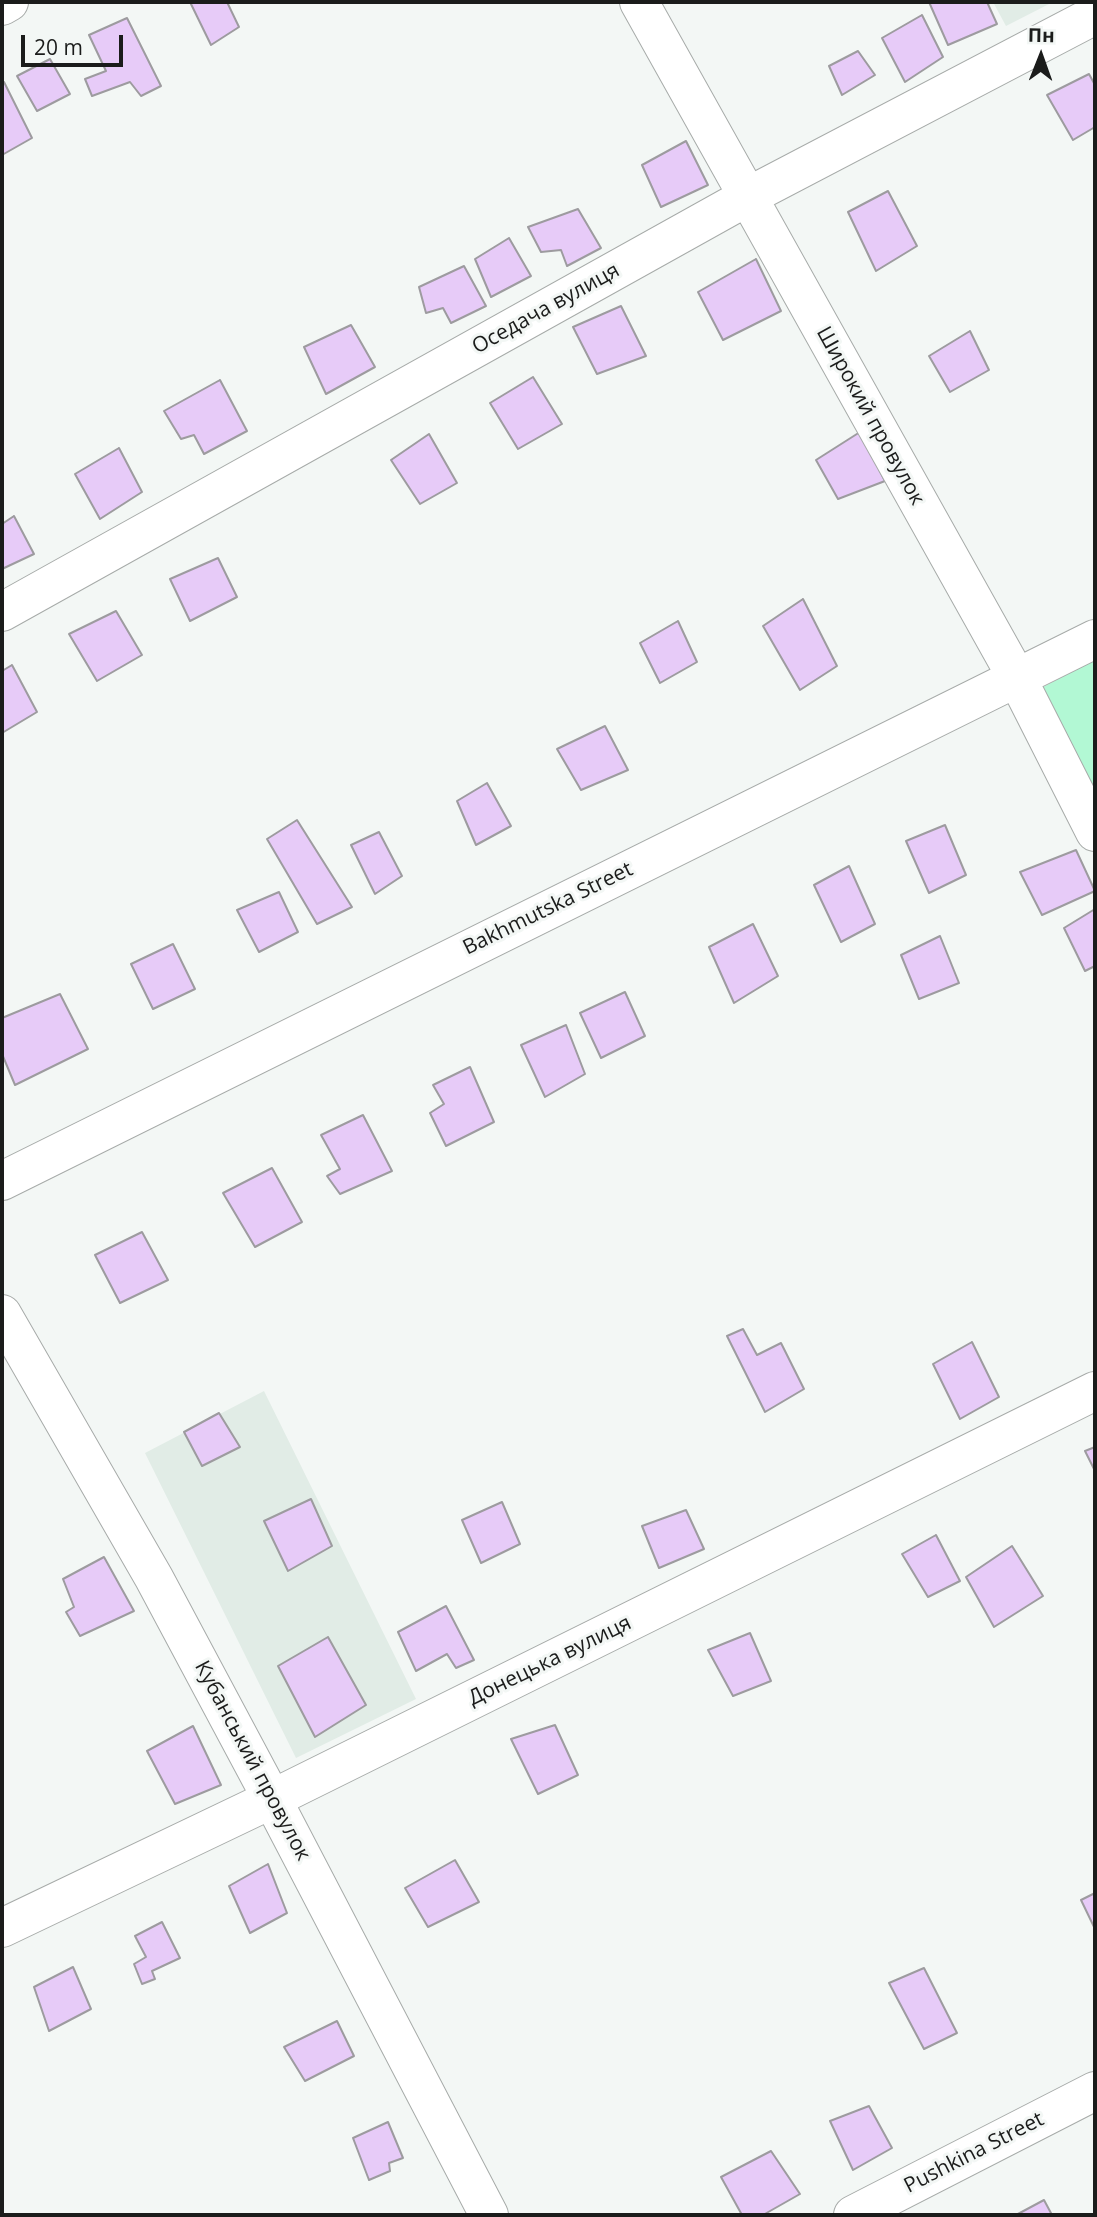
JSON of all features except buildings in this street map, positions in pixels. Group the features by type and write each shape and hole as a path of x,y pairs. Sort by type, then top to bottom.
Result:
{"street":[{"path":"2,6 9,2"},
{"name":"Широкий провулок","path":"639,2 1017,678 1095,832"},
{"name":"Оседача вулиця","path":"2,612 747,197 1095,15"},
{"name":"Bakhmutska Street","path":"2,1181 1095,639"},
{"name":"Кубанський провулок","path":"2,1314 154,1578 489,2215"},
{"name":"Донецька вулиця","path":"2,1928 272,1799 1095,1391"},
{"name":"Pushkina Street","path":"853,2215 1095,2091"}],"shaded area":[{"path":"993,2 1053,2 1006,26"},
{"path":"264,1391 416,1699 296,1758 145,1453"}],"green space":[{"path":"1095,660 1095,790 1043,687"}]}
